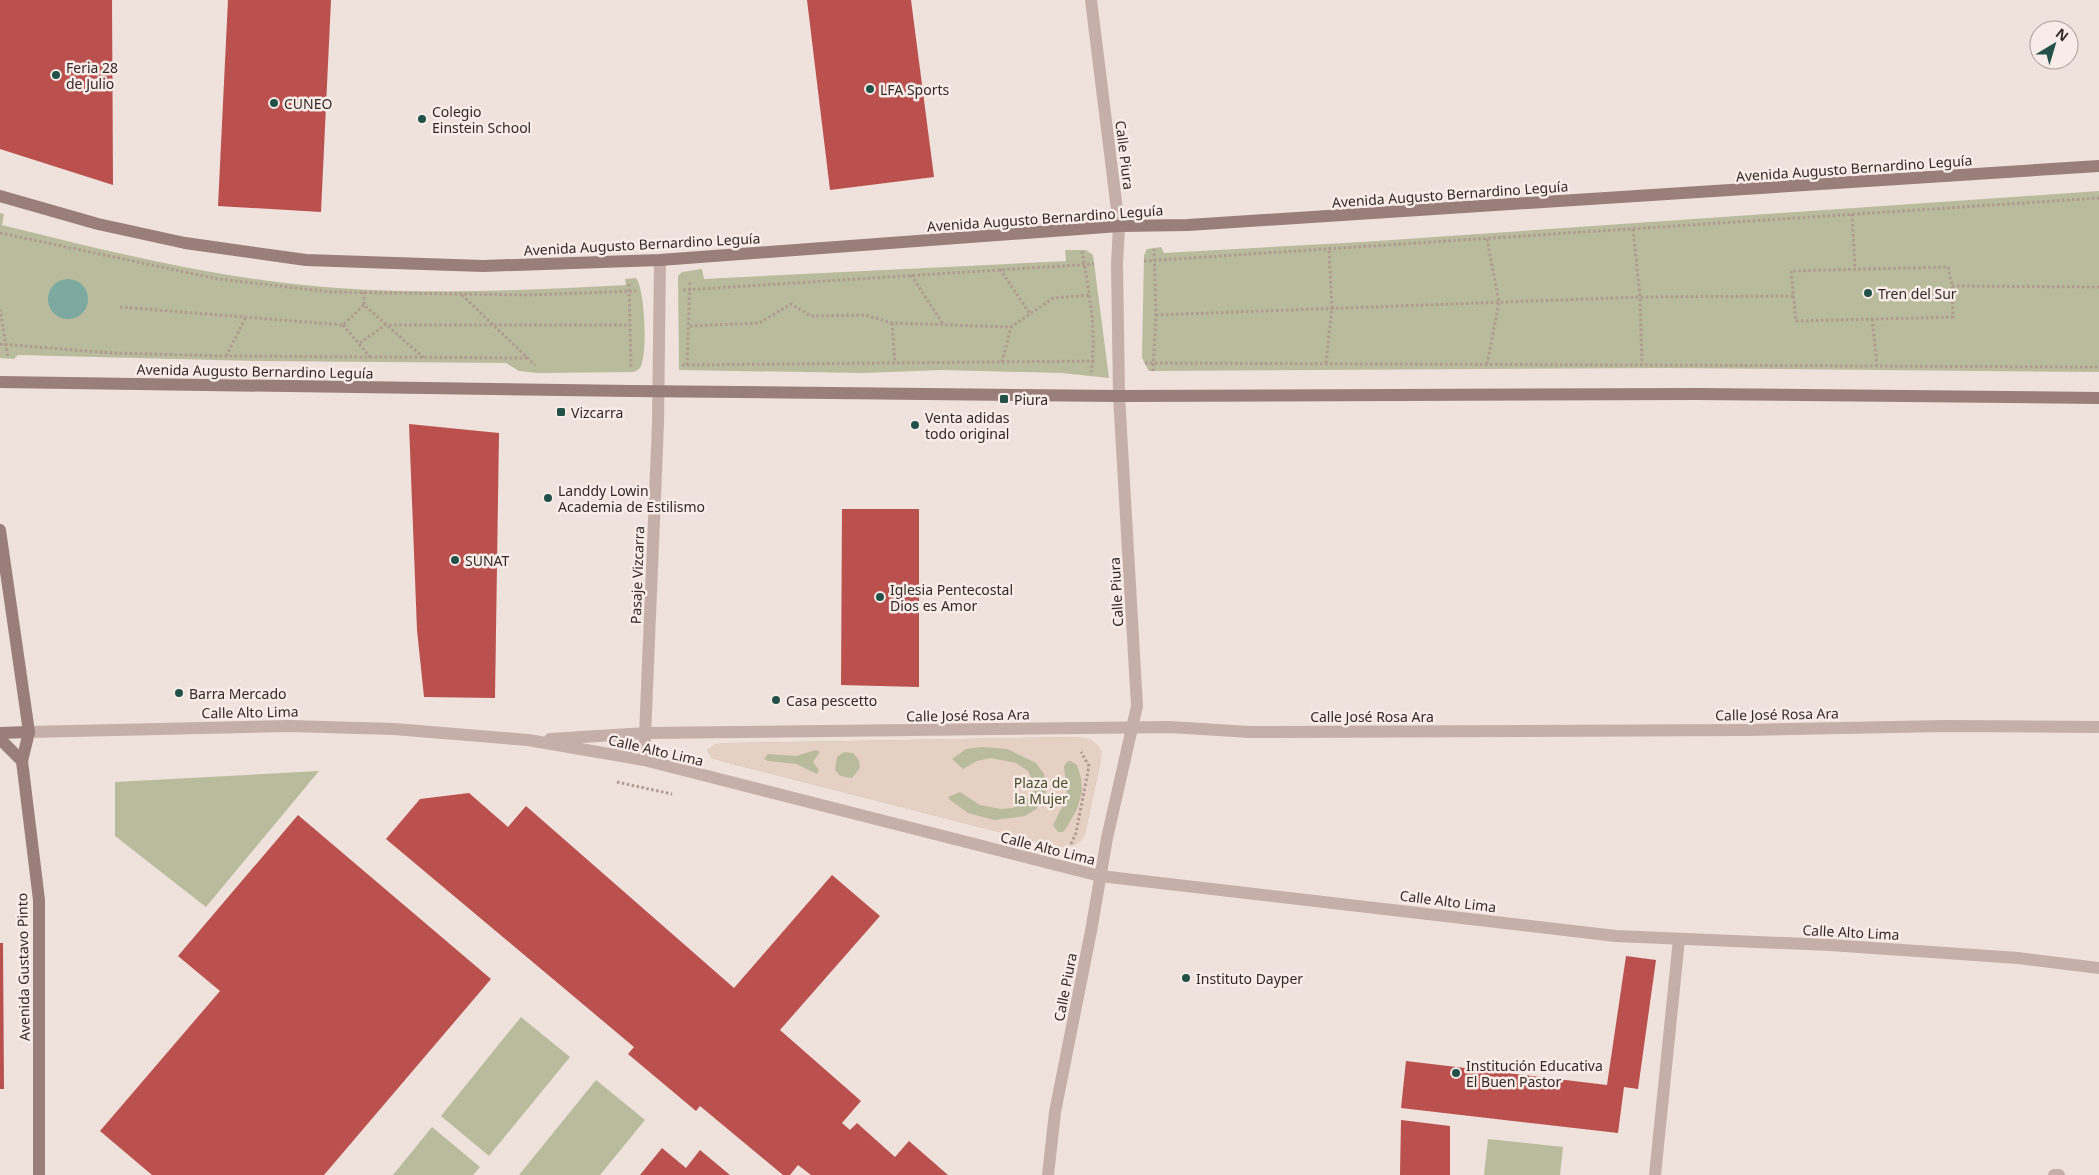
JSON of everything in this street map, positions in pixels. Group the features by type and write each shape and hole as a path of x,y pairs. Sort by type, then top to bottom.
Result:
{"street":[{"name":"Calle Piura","path":"1048,1175 1055,1112 1092,931 1100,876 1137,706 1119,396 1117,264 1119,226 1091,0"},
{"name":"Avenida Augusto Bernardino Leguía","path":"0,196 98,224 184,243 306,260 483,266 660,260 1119,226 1208,224 2099,166"},
{"name":"Pasaje Vizcarra","path":"644,760 658,391 660,260"},
{"name":"Avenida Augusto Bernardino Leguía","path":"0,382 1119,396 1706,394 2099,398"},
{"name":"Avenida Gustavo Pinto","path":"0,530 29,732 22,761 39,900 39,1175"},
{"name":"Calle Alto Lima","path":"0,733 289,726 394,729 528,740 644,760 1100,876 1616,936 1830,945 2018,958 2099,968"},
{"name":"Calle José Rosa Ara","path":"528,740 646,733 1133,728 1250,732 1747,730 1945,726 2099,727"},
{"path":"0,739 22,761"},
{"path":"1654,1175 1679,939"},
{"path":"2054,1175 2059,1175"}],"path":[{"path":"1144,261 2099,198"},
{"path":"1852,214 1854,269"},
{"path":"1633,229 1640,298 1642,364"},
{"path":"1487,239 1499,302 1488,364"},
{"path":"1153,370 1156,315 1154,248"},
{"path":"1326,362 1332,307 1329,249"},
{"path":"1082,250 1091,295 1092,361 1090,376"},
{"path":"690,289 1000,268 1094,264"},
{"path":"1948,267 1952,286 1953,317 1796,321 1791,271 1948,267"},
{"path":"1000,268 1030,314"},
{"path":"911,275 944,325"},
{"path":"629,278 632,372"},
{"path":"687,370 690,326 690,280"},
{"path":"1952,286 2099,287"},
{"path":"343,326 364,304 364,292"},
{"path":"461,294 540,370"},
{"path":"690,326 759,322 790,304 812,316 865,315 892,323 1011,327 1053,298 1091,295"},
{"path":"1156,315 1499,302 1794,296"},
{"path":"364,304 385,325 425,358"},
{"path":"120,307 343,326 360,343 371,358"},
{"path":"0,310 8,359"},
{"path":"226,356 246,317"},
{"path":"1872,319 1877,365"},
{"path":"892,323 895,363"},
{"path":"360,343 385,325 630,325"},
{"path":"1002,362 1011,327"},
{"path":"0,344 112,353 371,358 528,358"},
{"path":"679,365 1092,361"},
{"path":"1145,363 1326,362 2099,367"},
{"path":"622,366 640,366"},
{"path":"1070,847 1076,833 1089,766 1085,755 1077,750"},
{"path":"612,780 678,795"}],"green space":[{"path":"2099,191 2099,372 1667,368 1149,371 1142,358 1144,255 1147,249 1161,247 1164,253 1362,242"},
{"path":"0,213 4,214 2,225 75,243 220,274 294,284 377,290 460,291 626,285 625,279 636,278 642,295 643,308 645,337 642,361 640,368 633,372 538,373 519,371 506,363 261,361 18,355 14,359 0,358"},
{"path":"1065,250 1086,250 1093,255 1109,378 1062,373 943,370 862,373 679,370 678,276 682,272 702,269 704,279 1066,261"},
{"name":"Plaza de la Mujer","path":"1078,737 1095,743 1100,750 1101,759 1085,834 1077,843 1063,847 725,762 712,758 707,750 716,744 728,743"},
{"path":"319,771 206,907 115,836 115,782"},
{"path":"521,1017 570,1057 489,1156 441,1116"},
{"path":"596,1080 645,1120 600,1175 519,1175"},
{"path":"432,1127 480,1167 473,1175 393,1175"},
{"path":"1488,1139 1563,1147 1560,1175 1484,1175"}],"shaded area":[{"name":"Plaza de la Mujer","path":"1078,737 1090,739 1102,752 1085,834 1081,841 1070,847 1058,847 725,762 712,758 707,750 716,744","holes":["982,747 1007,749 1036,763 1044,774 1047,786 1045,797 1036,809 1025,816 994,820 968,813 948,797 960,792 980,805 1001,809 1013,808 1029,797 1033,790 1033,781 1028,771 1016,763 991,758 977,761 963,769 952,759 966,749","816,750 820,752 813,762 819,770 817,774 796,764 764,759 768,754 796,756","844,752 853,753 859,760 860,768 852,778 840,776 835,770 837,757","1068,761 1077,765 1081,778 1082,792 1077,809 1067,827 1063,832 1058,832 1053,825 1067,797 1064,766"]}],"water":[{"path":"72,279 79,282 85,288 88,299 87,307 79,316 72,319 64,319 57,316 49,307 48,295 51,288 60,280"}],"building":[{"name":"Feria 28 de Julio","path":"0,0 112,0 113,185 0,149"},
{"name":"CUNEO","path":"228,0 331,0 321,212 218,206"},
{"name":"LFA Sports","path":"807,0 911,0 934,177 830,190"},
{"name":"SUNAT","path":"409,424 499,433 495,698 424,697 417,630"},
{"name":"Iglesia Pentecostal Dios es Amor","path":"842,509 919,509 919,687 841,685"},
{"path":"469,793 508,827 526,806 734,988 832,875 880,916 780,1030 861,1101 842,1123 850,1130 857,1123 895,1157 909,1141 948,1175 811,1175 798,1165 790,1175 783,1175 700,1106 696,1111 628,1054 634,1047 386,839 420,799"},
{"path":"298,815 491,979 324,1175 152,1175 100,1131 220,991 178,956"},
{"path":"0,943 3,943 4,1089 0,1089"},
{"path":"1626,956 1656,960 1638,1089 1624,1087 1618,1133 1401,1108 1406,1061 1607,1085"},
{"path":"1401,1120 1450,1126 1450,1175 1400,1175"},
{"path":"662,1148 686,1168 700,1150 730,1175 640,1175"}],"place":[{"name":"Feria 28 de Julio","path":"56,75"},
{"name":"LFA Sports","path":"870,89"},
{"name":"CUNEO","path":"274,103"},
{"name":"Colegio Einstein School","path":"422,119"},
{"name":"Tren del Sur","path":"1868,293"},
{"name":"Piura","path":"1004,399"},
{"name":"Vizcarra","path":"561,412"},
{"name":"Venta adidas todo original","path":"915,425"},
{"name":"Landdy Lowin Academia de Estilismo","path":"548,498"},
{"name":"SUNAT","path":"455,560"},
{"name":"Iglesia Pentecostal Dios es Amor","path":"880,597"},
{"name":"Barra Mercado","path":"179,693"},
{"name":"Casa pescetto","path":"776,700"},
{"name":"Instituto Dayper","path":"1186,978"},
{"name":"Institución Educativa El Buen Pastor","path":"1456,1073"}]}
